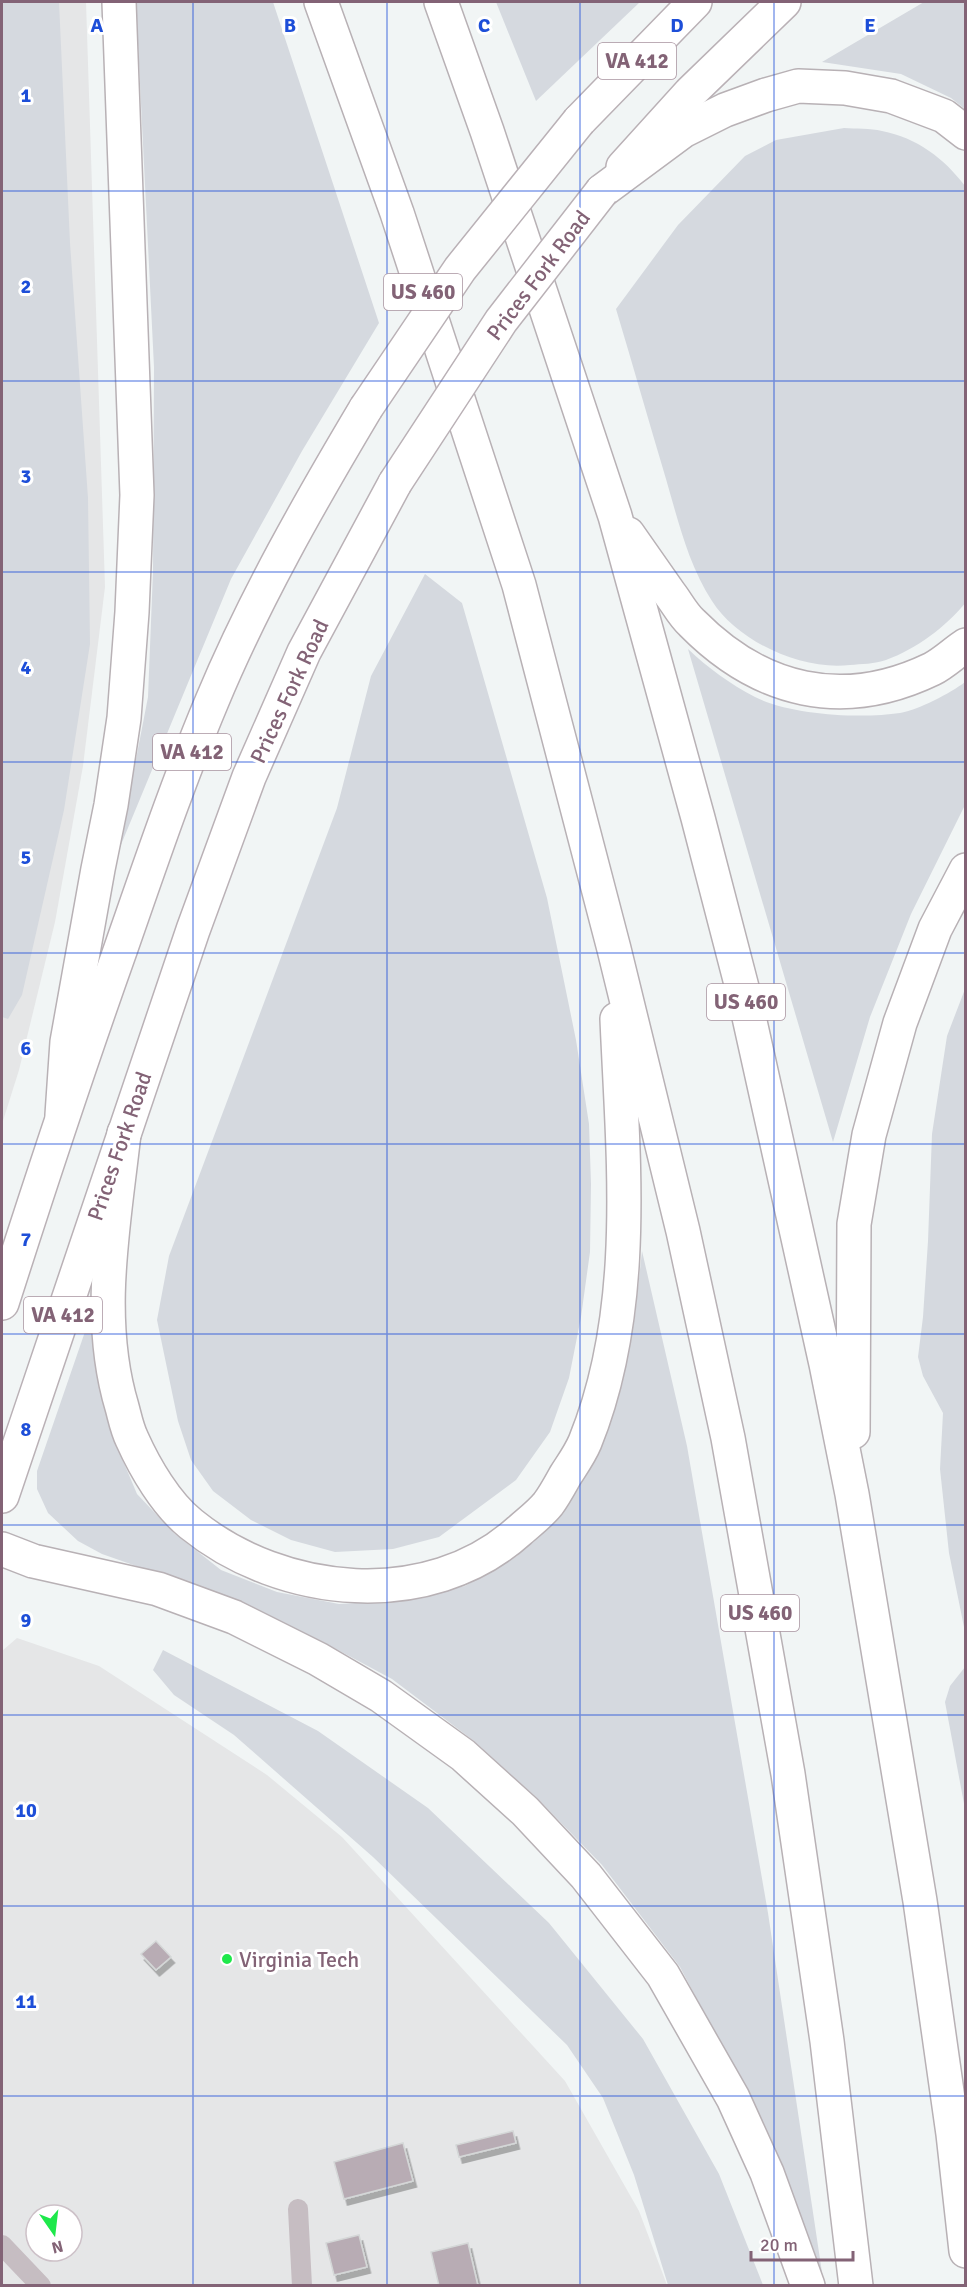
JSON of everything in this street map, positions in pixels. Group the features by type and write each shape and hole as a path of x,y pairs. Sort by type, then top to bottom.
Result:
{"main road":[{"path":"62,1115 67,1042 121,740 132,612 137,495 119,2"},
{"name":"US 460","path":"321,2 397,213 519,585 614,949 683,1231 728,1438 788,1774 828,2052 856,2286"},
{"name":"US 460","path":"441,2 491,142 615,516 745,999 816,1318 852,1494 920,1901 953,2134 966,2251"},
{"name":"VA 412","path":"2,1303 62,1115 161,831 213,700 249,620 332,465 366,408 459,269 579,120 695,2"},
{"name":"Prices Fork Road","path":"2,1496 193,930 249,777 304,652 395,483 501,321 602,191 690,93 784,2"},
{"path":"602,191 683,131 725,110 798,86 845,88 891,96 944,116 966,133"},
{"path":"615,516 689,621 723,653 761,674 800,688 843,693 891,686 934,668 966,645"},
{"path":"852,1494 855,1384 854,1224 869,1135 900,1023 935,929 966,870"},
{"path":"124,1133 109,1270 107,1332 115,1385 130,1436 154,1482 189,1523 235,1554 284,1574 340,1585 403,1585 454,1571 504,1544 547,1506 584,1446 605,1385 618,1316 624,1180 614,949"},
{"path":"2,1549 33,1562 158,1588 234,1617 318,1659 381,1696 463,1755 525,1811 586,1876 663,1975 734,2098 767,2173 808,2286"}],"lane":[{"path":"298,2209 302,2286"},
{"path":"2,2245 41,2286"}],"shaded area":[{"path":"2,2 86,2 105,587 83,766 55,922 19,1070 2,1124"},
{"path":"2,2 59,2 70,243 88,498 90,644 64,810 22,995 8,1019 2,1017"},
{"path":"136,2 273,2 379,323 302,451 231,579 118,852 148,697 153,571 154,367"},
{"path":"496,2 640,2 536,101"},
{"path":"924,2 965,2 965,109 951,98 901,74 822,62"},
{"path":"844,128 877,130 895,134 918,144 939,158 965,186 966,602 930,636 908,650 873,663 832,666 812,663 773,651 738,629 723,616 712,601 696,572 684,542 616,309 678,225 745,156 776,140"},
{"path":"425,574 462,603 547,898 576,1040 589,1124 590,1252 581,1317 569,1378 550,1432 516,1480 439,1537 393,1549 335,1552 291,1540 251,1520 213,1491 191,1460 178,1421 157,1320 169,1256 337,808 371,676"},
{"path":"688,649 703,663 755,697 806,712 866,716 900,713 934,700 965,682 965,805 911,914 870,1017 833,1142"},
{"path":"965,989 965,1632 949,1553 940,1469 943,1413 923,1376 918,1357 928,1241 932,1134 947,1036"},
{"path":"642,1251 687,1446 768,1913 823,2279 784,2171 746,2092 680,1967 602,1865 536,1797 474,1741 392,1679 323,1642 239,1602 102,1554 78,1541 48,1513 37,1489 37,1471 99,1291 103,1393 113,1437 137,1494 174,1533 221,1570 277,1592 339,1604 408,1600 465,1586 517,1556 562,1513 601,1449 622,1385 635,1316"},
{"name":"Virginia Tech","path":"17,1638 99,1666 267,1775 342,1837 565,2081 639,2211 667,2285 2,2286 2,1651"},
{"path":"163,1650 318,1731 428,1808 549,1923 643,2039 719,2174 763,2285 668,2285 634,2175 603,2098 567,2045 373,1857 234,1735 174,1695 153,1670"},
{"path":"965,1667 965,1809 945,1702 950,1686"}],"building":[{"path":"156,1941 171,1957 156,1970 141,1954"},
{"path":"513,2131 516,2143 459,2157 456,2145"},
{"path":"403,2143 413,2181 344,2199 334,2162"},
{"path":"359,2235 367,2267 334,2275 326,2243"},
{"path":"468,2243 478,2286 439,2286 431,2252"}],"place":[{"name":"Virginia Tech","path":"227,1959"}]}
